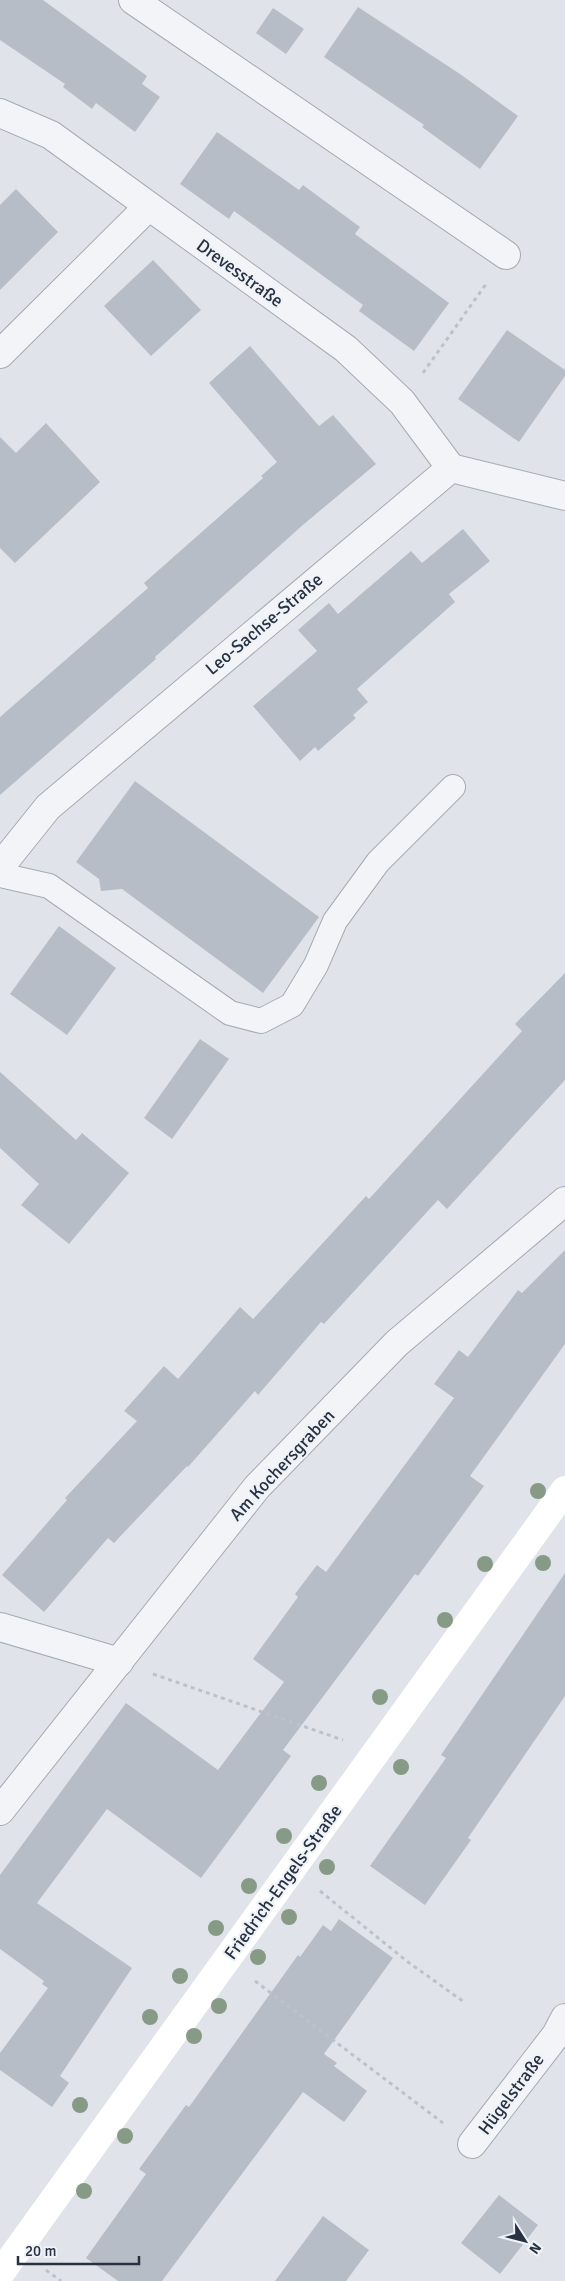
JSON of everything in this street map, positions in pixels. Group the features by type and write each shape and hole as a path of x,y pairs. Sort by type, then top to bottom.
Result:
{"street":[{"path":"133,0 506,255"},
{"name":"Drevesstraße","path":"0,113 50,135 346,349 402,402 451,468"},
{"path":"0,354 148,206"},
{"path":"451,468 565,496"},
{"name":"Leo-Sachse-Straße","path":"0,867 48,807 451,468"},
{"name":"Am Kochersgraben","path":"0,1811 257,1487 397,1343 565,1201"},
{"name":"Friedrich-Engels-Straße","path":"0,2274 565,1490"},
{"path":"0,1627 119,1662"},
{"name":"Hügelstraße","path":"472,2144 556,2035 565,2018"}],"lane":[{"path":"0,875 48,886 230,1013 261,1021 292,1005 316,965 335,921 378,862 453,787"}],"path":[{"path":"402,402 506,255"},
{"path":"119,1662 323,1733"},
{"path":"293,1868 408,1962 464,2002"},
{"path":"226,1959 419,2105"}],"building":[{"path":"0,0 43,0 147,76 142,84 160,97 135,132 96,103 92,109 63,87 65,84 0,40"},
{"path":"358,7 460,74 518,116 480,169 422,127 424,125 324,57"},
{"path":"273,8 304,29 286,54 256,33"},
{"path":"217,132 299,190 303,185 360,227 355,234 449,303 414,351 359,311 363,305 234,211 229,219 180,184"},
{"path":"16,189 58,232 0,290 0,205"},
{"path":"153,260 201,310 151,356 104,306"},
{"path":"507,330 565,370 565,376 519,442 458,399"},
{"path":"250,346 319,426 333,415 376,464 304,524 155,657 156,659 0,795 0,717 148,588 144,583 263,478 261,476 277,462 209,383"},
{"path":"46,423 100,482 15,563 0,548 0,437 16,453"},
{"path":"463,529 490,561 449,594 455,602 357,689 368,702 353,715 356,718 318,751 315,747 300,761 253,706 317,651 298,630 329,603 338,614 411,551 422,563"},
{"path":"135,781 319,917 263,993 122,889 101,891 99,879 76,862"},
{"path":"59,926 116,968 67,1035 10,994"},
{"path":"565,973 565,1080 447,1209 438,1200 324,1324 321,1322 258,1395 255,1391 188,1467 114,1543 108,1538 44,1612 2,1575 67,1500 65,1498 137,1421 124,1411 164,1366 178,1379 240,1307 253,1319 366,1196 369,1199 522,1031 515,1024"},
{"path":"200,1039 229,1059 172,1139 144,1118"},
{"path":"0,1072 76,1140 82,1133 129,1173 69,1244 21,1205 39,1184 0,1148"},
{"path":"565,1250 565,1344 470,1476 484,1486 418,1576 415,1574 283,1750 291,1756 201,1878 107,1809 37,1903 132,1968 60,2076 69,2083 52,2107 0,2070 0,2053 48,1988 42,1984 44,1981 0,1949 0,1875 126,1703 218,1770 284,1682 253,1659 298,1597 295,1594 317,1565 326,1572 454,1398 434,1384 459,1350 468,1357 518,1290 522,1293"},
{"path":"565,1573 565,1696 468,1838 471,1840 425,1905 370,1866 446,1758 441,1755"},
{"path":"339,1919 393,1958 324,2054 337,2063 334,2066 367,2091 344,2122 303,2092 162,2281 118,2281 86,2258 146,2174 139,2169 186,2105 189,2107 298,1955 300,1957 323,1925 331,1931"},
{"path":"499,2195 538,2225 500,2274 461,2243"},
{"path":"323,2216 369,2250 346,2281 275,2281"}]}
